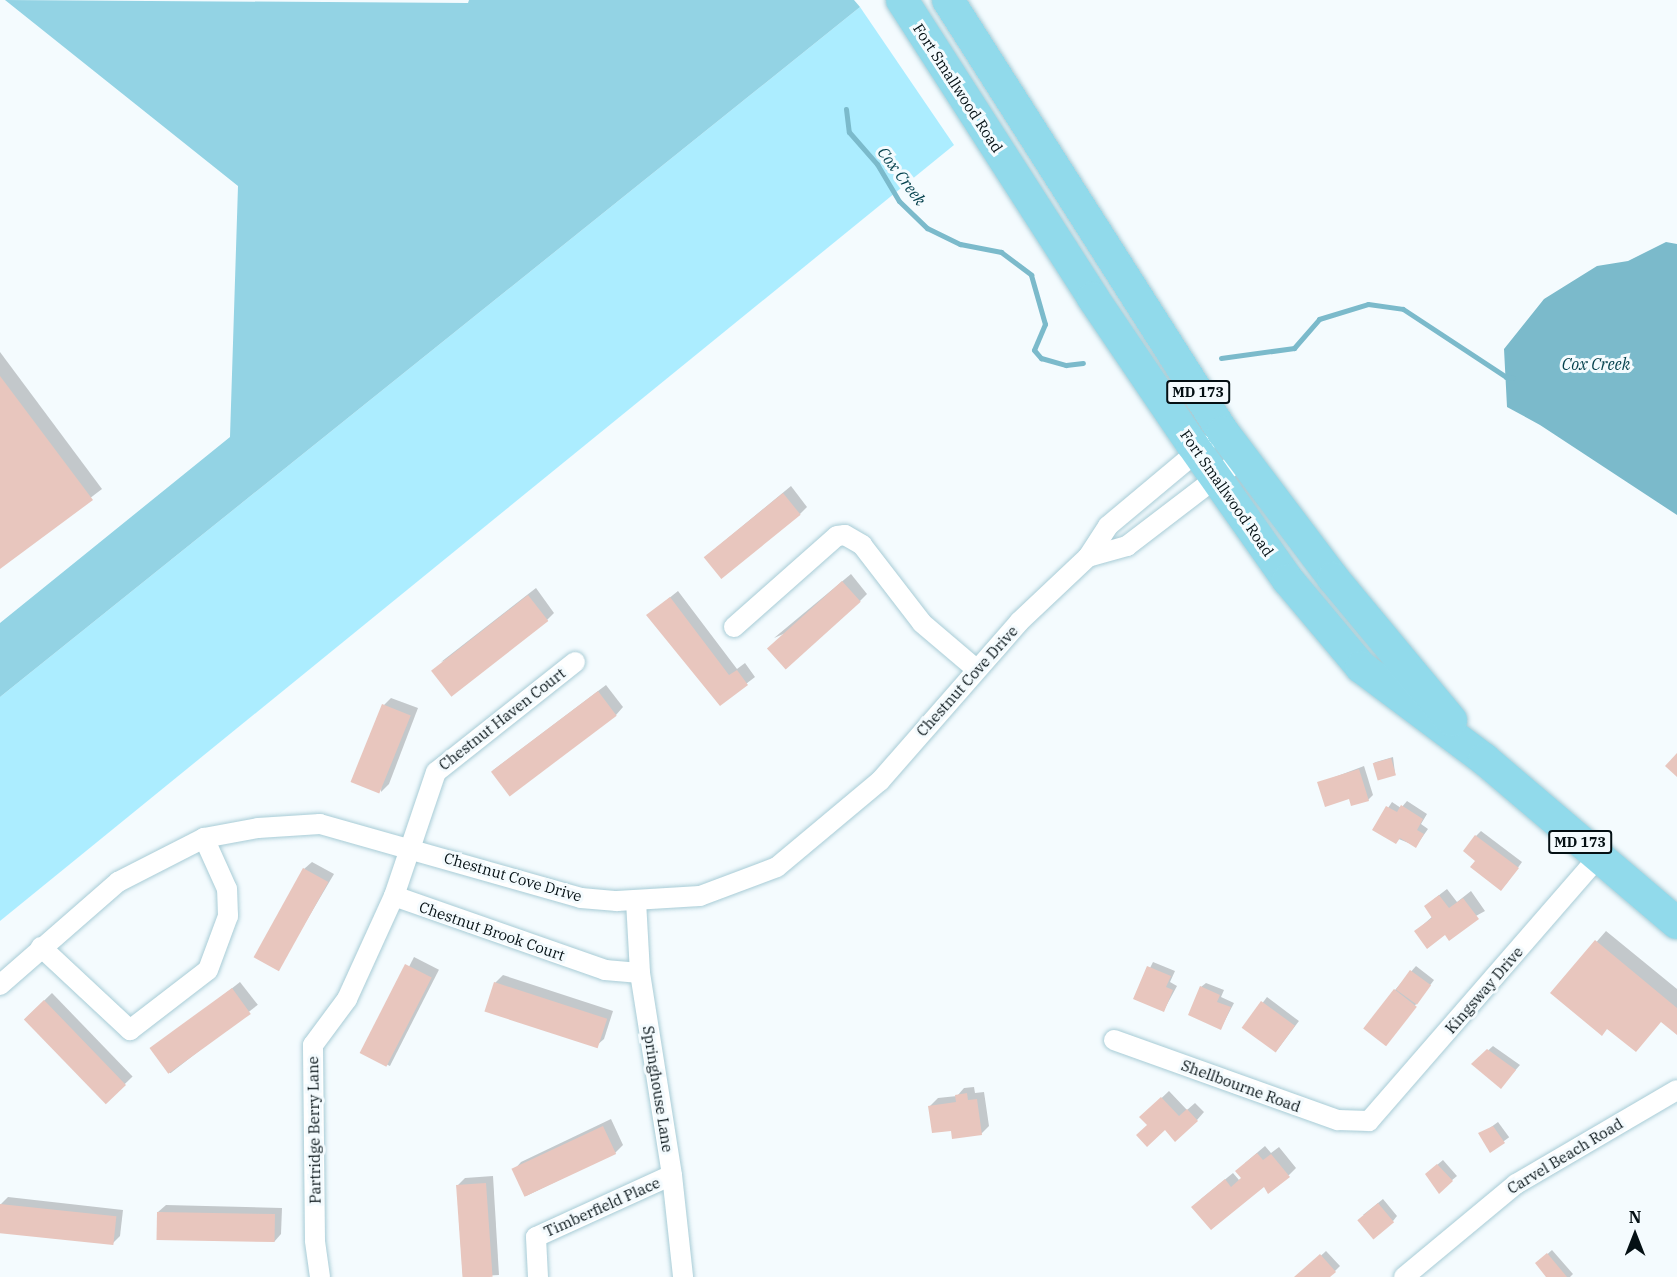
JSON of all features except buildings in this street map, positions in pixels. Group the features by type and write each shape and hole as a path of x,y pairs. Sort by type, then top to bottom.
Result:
{"main road":[{"name":"Fort Smallwood Road","path":"902,0 1093,298 1197,450 1288,580 1360,667 1484,759 1677,923"},
{"name":"Fort Smallwood Road","path":"948,0 1223,432 1333,578 1484,759"}],"street":[{"name":"Chestnut Cove Drive","path":"0,984 118,882 204,838 258,828 320,824 581,898 636,901 700,896 777,867 880,781 976,669 1089,557 1108,526 1197,450 1223,432"},
{"name":"Chestnut Cove Drive","path":"1089,557 1127,546 1242,458"},
{"path":"734,627 837,536 845,535 862,545 922,623 976,669"},
{"name":"Chestnut Haven Court","path":"410,848 436,772 575,662"},
{"path":"42,947 130,1030 208,970 228,916 226,889 204,838"},
{"path":"394,896 410,848"},
{"name":"Kingsway Drive","path":"1369,1121 1598,858"},
{"name":"Chestnut Brook Court","path":"394,896 605,970 640,972"},
{"name":"Partridge Berry Lane","path":"320,1277 315,1240 313,1045 347,999 394,896"},
{"name":"Springhouse Lane","path":"636,901 640,972 672,1175 683,1277"},
{"name":"Shellbourne Road","path":"1114,1040 1338,1120 1369,1121"},
{"name":"Carvel Beach Road","path":"1404,1277 1516,1184 1677,1090"},
{"name":"Timberfield Place","path":"538,1277 536,1237 672,1175"}],"shaded area":[{"path":"5,0 468,3 469,0 854,0 860,7 0,697 0,623 230,437 238,186"},
{"path":"860,7 954,145 0,921 0,697"}],"water":[{"name":"Cox Creek","path":"1666,242 1677,244 1677,515 1540,425 1507,407 1504,349 1544,299 1597,266 1628,261"}],"waterway":[{"name":"Cox Creek","path":"846,109 849,132 877,164 899,201 927,228 960,244 1001,252 1031,275 1045,324 1034,350 1041,358 1066,365 1083,363"},
{"name":"Cox Creek","path":"1221,358 1294,348 1319,319 1368,304 1403,309 1506,377 1513,378"}]}
